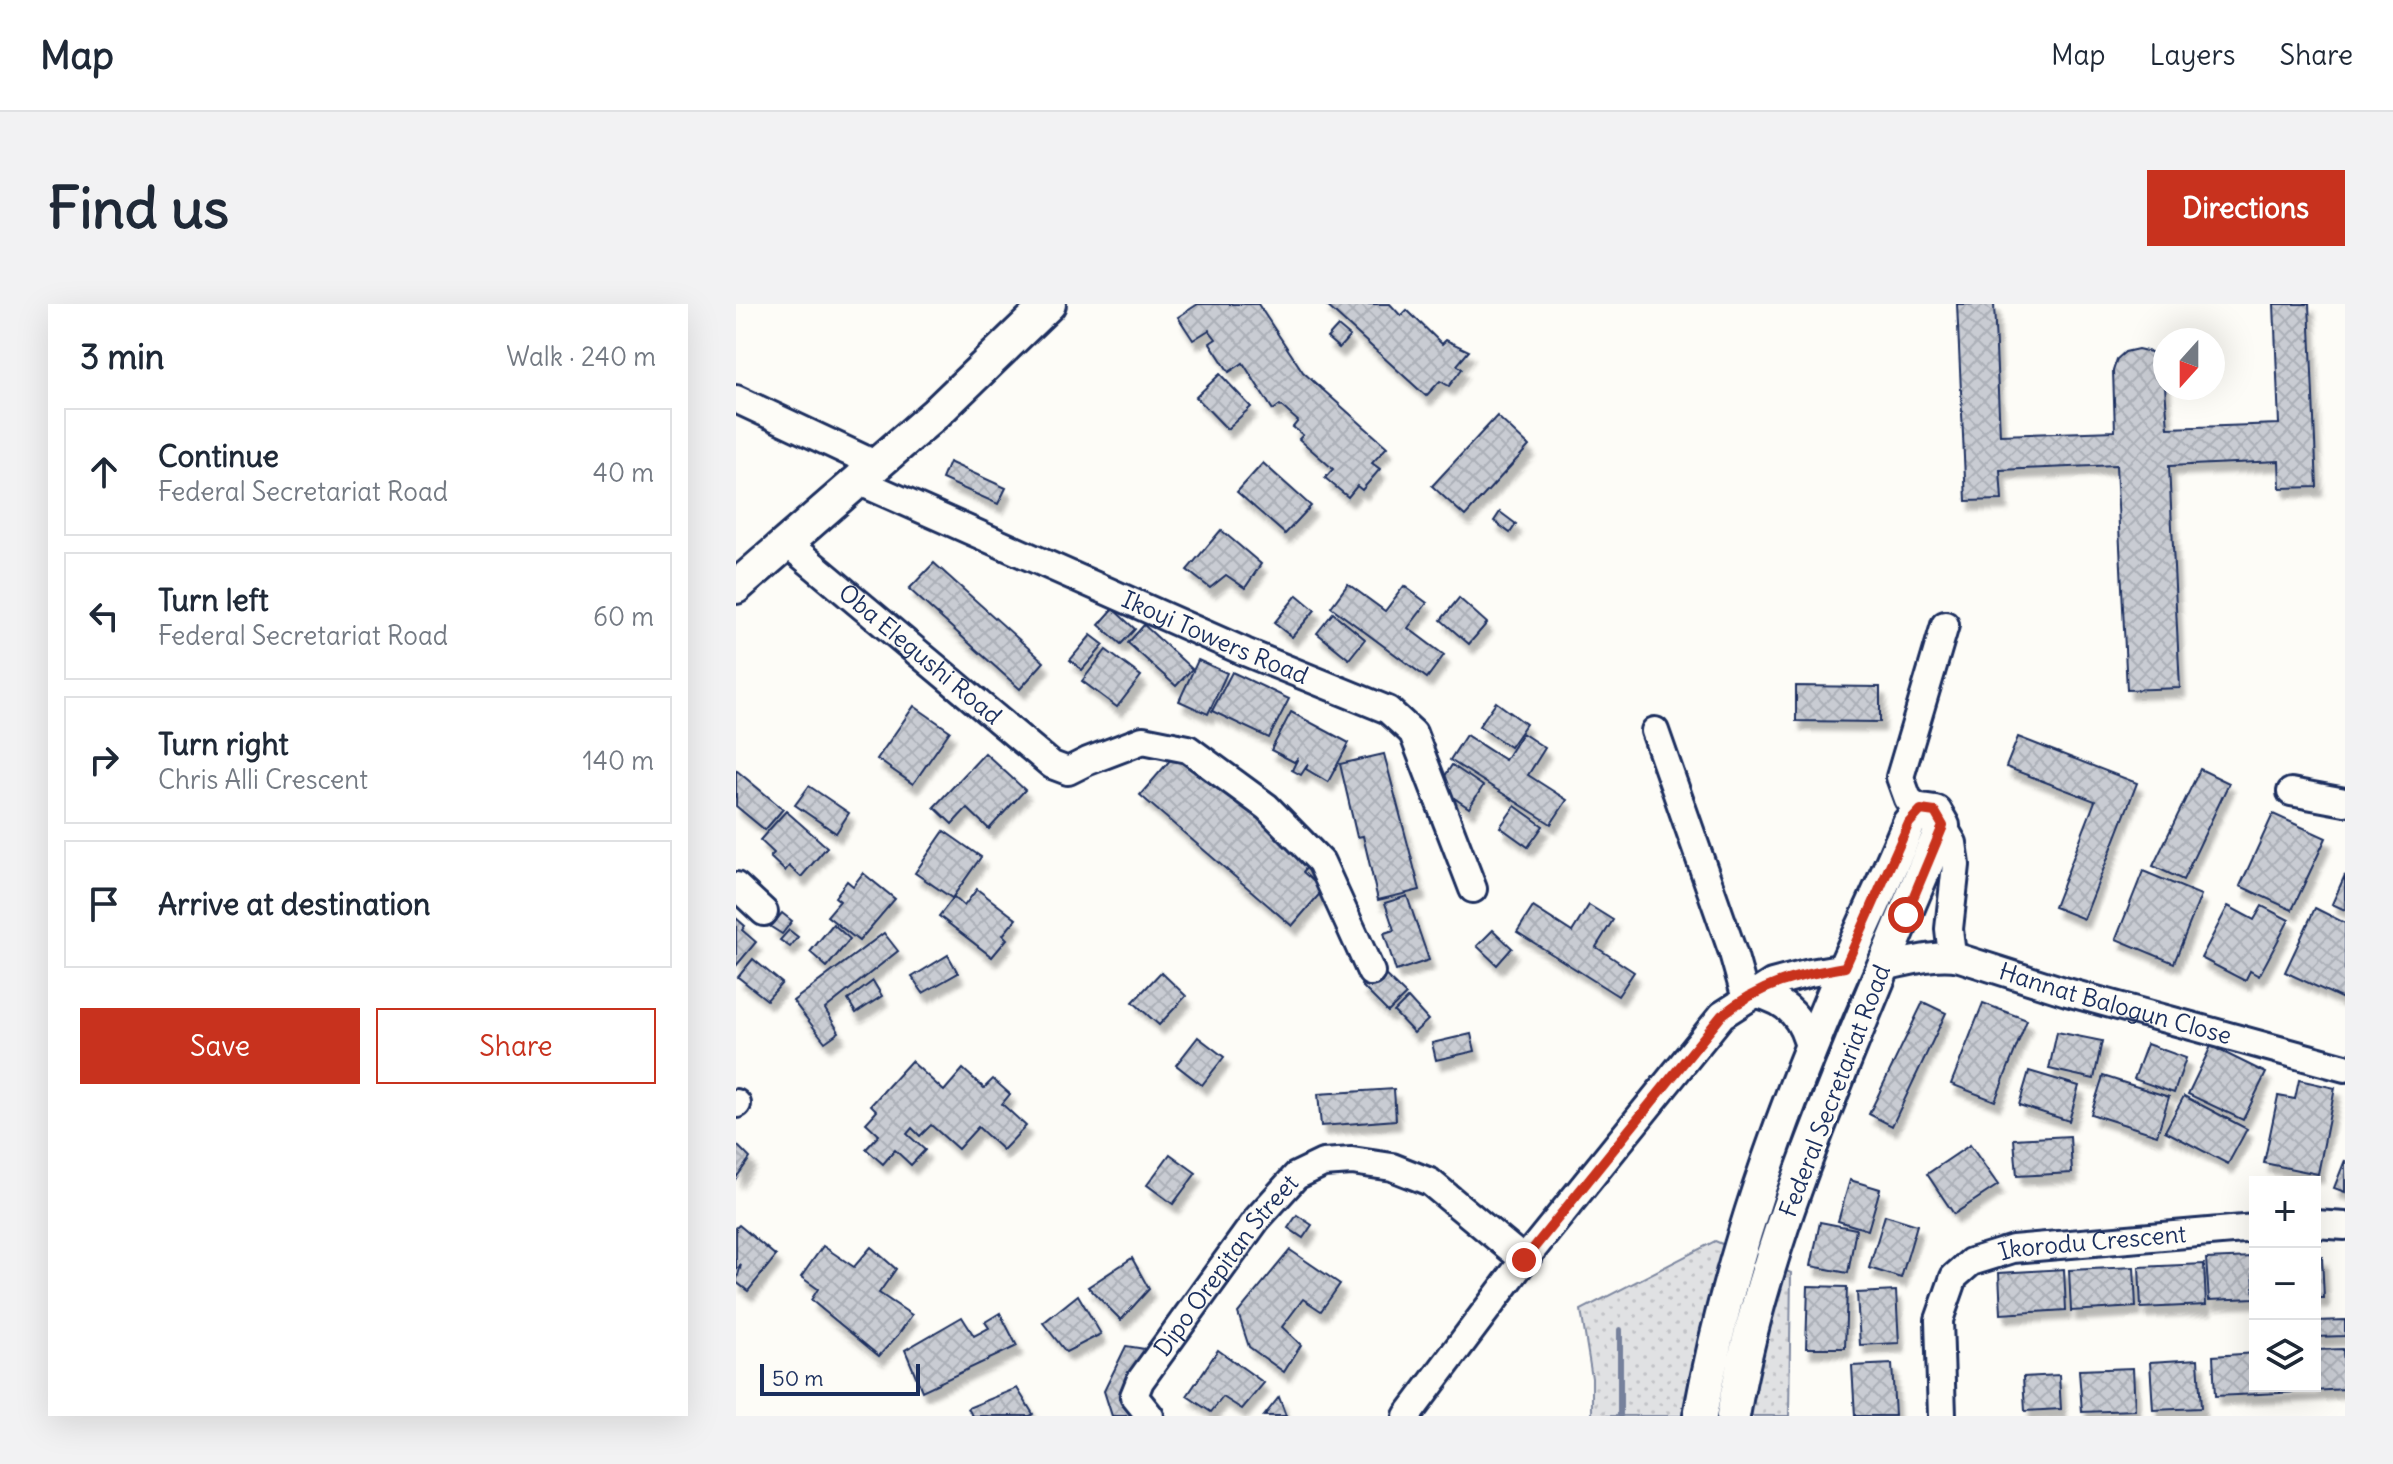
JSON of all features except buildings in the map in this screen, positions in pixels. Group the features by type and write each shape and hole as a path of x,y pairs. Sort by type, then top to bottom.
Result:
{"main road":[{"path":"736,587 936,413 1049,304"},
{"name":"Federal Secretariat Road","path":"1700,1416 1711,1352 1733,1267 1810,1051 1909,823 1932,818"},
{"name":"Federal Secretariat Road","path":"1733,1416 1743,1357 1769,1265 1798,1181 1883,967 1932,818"}],"street":[{"path":"736,399 868,473"},
{"name":"Ikoyi Towers Road","path":"868,473 1245,652 1388,710 1413,733 1473,889"},
{"name":"Oba Elegushi Road","path":"788,544 1052,765 1068,771 1143,740 1188,749 1267,807 1321,862 1371,972"},
{"path":"1945,625 1900,777 1908,799 1932,818 1953,843 1956,865 1949,929 1952,956"},
{"path":"1655,731 1728,939 1752,996"},
{"path":"2291,792 2345,802"},
{"path":"736,886 764,912"},
{"name":"Hannat Balogun Close","path":"1883,967 1952,956 2067,992 2345,1068"},
{"path":"1407,1416 1524,1260 1722,1015 1786,978 1845,967"},
{"path":"1752,996 1779,1001 1792,1010 1803,1026 1810,1051"},
{"name":"Dipo Orepitan Street","path":"1150,1416 1134,1396 1140,1381 1257,1219 1296,1176 1323,1163 1352,1161 1392,1167 1430,1182 1524,1260"},
{"path":"2321,1224 2345,1226"},
{"name":"Ikorodu Crescent","path":"1942,1416 1939,1320 1954,1277 1971,1262 2013,1249 2249,1229"}],"shaded area":[{"path":"1715,1241 1791,1273 1789,1416 1592,1416 1592,1378 1581,1310"}],"waterway":[{"path":"1620,1330 1620,1416"}],"route":[{"path":"1524,1260 1722,1015 1772,983 1845,967 1909,823 1921,810 1935,812 1943,826 1906,915"}]}
